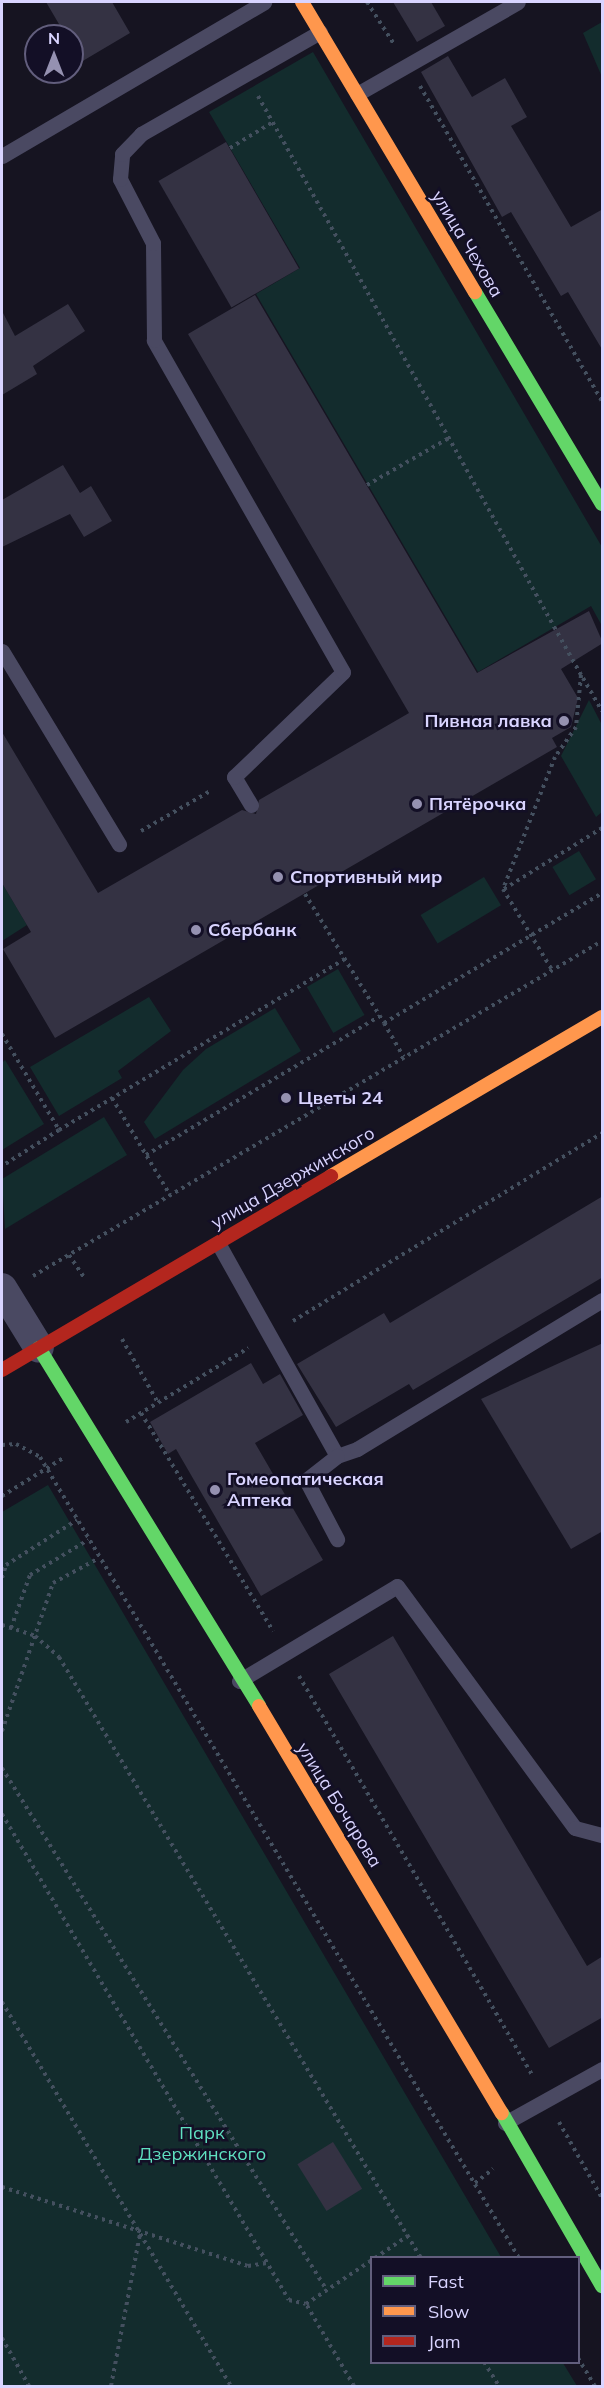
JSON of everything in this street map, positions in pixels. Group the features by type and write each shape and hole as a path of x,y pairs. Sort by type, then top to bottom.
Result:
{"street":[{"name":"улица Чехова","path":"302,2 603,504"},
{"name":"улица Дзержинского","path":"2,1370 603,1017"},
{"path":"3,1291 39,1348"},
{"name":"улица Бочарова","path":"39,1348 239,1681 376,1897 505,2123 603,2286"}],"lane":[{"path":"2,156 264,2"},
{"path":"357,94 518,2"},
{"path":"251,805 234,777 343,672 154,340 153,243 120,180 122,154 141,134 320,32"},
{"path":"2,651 119,844"},
{"path":"218,1244 267,1337 337,1456"},
{"path":"337,1539 306,1480 337,1456 357,1449 603,1300"},
{"path":"239,1681 397,1586 575,1828 603,1835"},
{"path":"505,2123 603,2069"}],"path":[{"path":"368,2 603,401"},
{"path":"246,75 603,711"},
{"path":"230,148 273,122"},
{"path":"367,485 449,438"},
{"path":"503,889 555,757 576,727 581,675"},
{"path":"151,825 234,777"},
{"path":"503,889 603,828"},
{"path":"503,889 552,970"},
{"path":"384,1023 603,893"},
{"path":"305,894 404,1057"},
{"path":"3,1291 603,940"},
{"path":"2,1166 345,959"},
{"path":"146,1155 380,1016"},
{"path":"2,1034 59,1130"},
{"path":"112,1098 170,1195"},
{"path":"2,1496 46,1467 96,1440 603,1133"},
{"path":"141,1413 286,1653 603,2198"},
{"path":"2,1445 32,1451 46,1467 518,2256"},
{"path":"2,1578 6,1565 77,1520"},
{"path":"11,1628 30,1575 88,1540"},
{"path":"2,1731 53,1583 99,1558"},
{"path":"2,1625 35,1635 59,1657 420,2256"},
{"path":"2,1768 326,2289"},
{"path":"2,1814 289,2300 306,2304 354,2386"},
{"path":"2,2002 231,2386"},
{"path":"2,2187 248,2266 267,2263"},
{"path":"111,2386 140,2233"},
{"path":"378,2256 408,2236"},
{"path":"306,2304 370,2261"},
{"path":"2,2338 29,2386"},
{"path":"580,2360 595,2386"},
{"path":"485,2364 499,2386"}],"green space":[{"path":"602,22 602,77 583,33"},
{"path":"313,52 602,547 602,626 591,606 478,672 256,294 300,268 209,112"},
{"path":"589,700 602,725 602,812 596,817 561,756"},
{"path":"579,851 596,879 569,895 552,867"},
{"path":"484,877 501,905 438,943 421,915"},
{"path":"2,883 27,925 2,941"},
{"path":"338,969 364,1015 333,1033 307,987"},
{"path":"149,997 171,1031 118,1071 122,1078 59,1116 30,1067"},
{"path":"275,1008 301,1051 155,1139 144,1122 183,1070 206,1049"},
{"path":"5,1060 44,1124 2,1150 2,1063"},
{"path":"104,1117 127,1155 5,1229 2,1179"},
{"name":"Парк Дзержинского","path":"48,1485 500,2256 370,2256 370,2364 564,2364 577,2386 2,2386 2,1512"}],"building":[{"path":"46,2 112,2 130,33 84,60 84,24 59,24"},
{"path":"393,2 431,2 445,26 417,42"},
{"path":"448,56 472,97 505,78 527,117 511,126 571,227 603,209 603,351 568,292 561,296 511,212 502,217 421,72"},
{"path":"226,142 299,268 231,307 158,181"},
{"path":"255,295 477,673 589,611 603,643 561,669 578,698 571,727 552,738 557,747 55,1038 3,949 31,932 2,883 2,732 98,893 242,810 256,814 259,800 409,713 188,334"},
{"path":"68,304 85,331 33,366 37,374 2,395 2,311 15,336"},
{"path":"63,465 80,493 91,486 112,521 84,537 70,514 2,547 2,500"},
{"path":"603,1196 603,1277 413,1390 409,1384 336,1427 297,1364 384,1313 390,1323"},
{"path":"603,1343 603,1531 571,1549 481,1399"},
{"path":"251,1363 263,1384 280,1374 303,1415 255,1443 323,1560 261,1596 176,1449 168,1454 150,1422"},
{"path":"393,1636 587,1966 603,1956 603,2017 549,2048 329,1674"},
{"path":"333,2142 362,2189 327,2211 297,2164"}],"traffic: fast":[{"path":"475,292 602,504"},
{"path":"39,1348 259,1706"},
{"path":"502,2113 602,2286"}],"traffic: slow":[{"path":"302,2 475,292"},
{"path":"331,1176 602,1017"},
{"path":"259,1706 502,2113"}],"traffic: jam":[{"path":"2,1370 331,1176"}],"place":[{"name":"Пивная лавка","path":"564,721"},
{"name":"Пятёрочка","path":"417,804"},
{"name":"Спортивный мир","path":"278,877"},
{"name":"Сбербанк","path":"196,930"},
{"name":"Цветы 24","path":"286,1098"},
{"name":"Гомеопатическая Аптека","path":"215,1490"}]}
